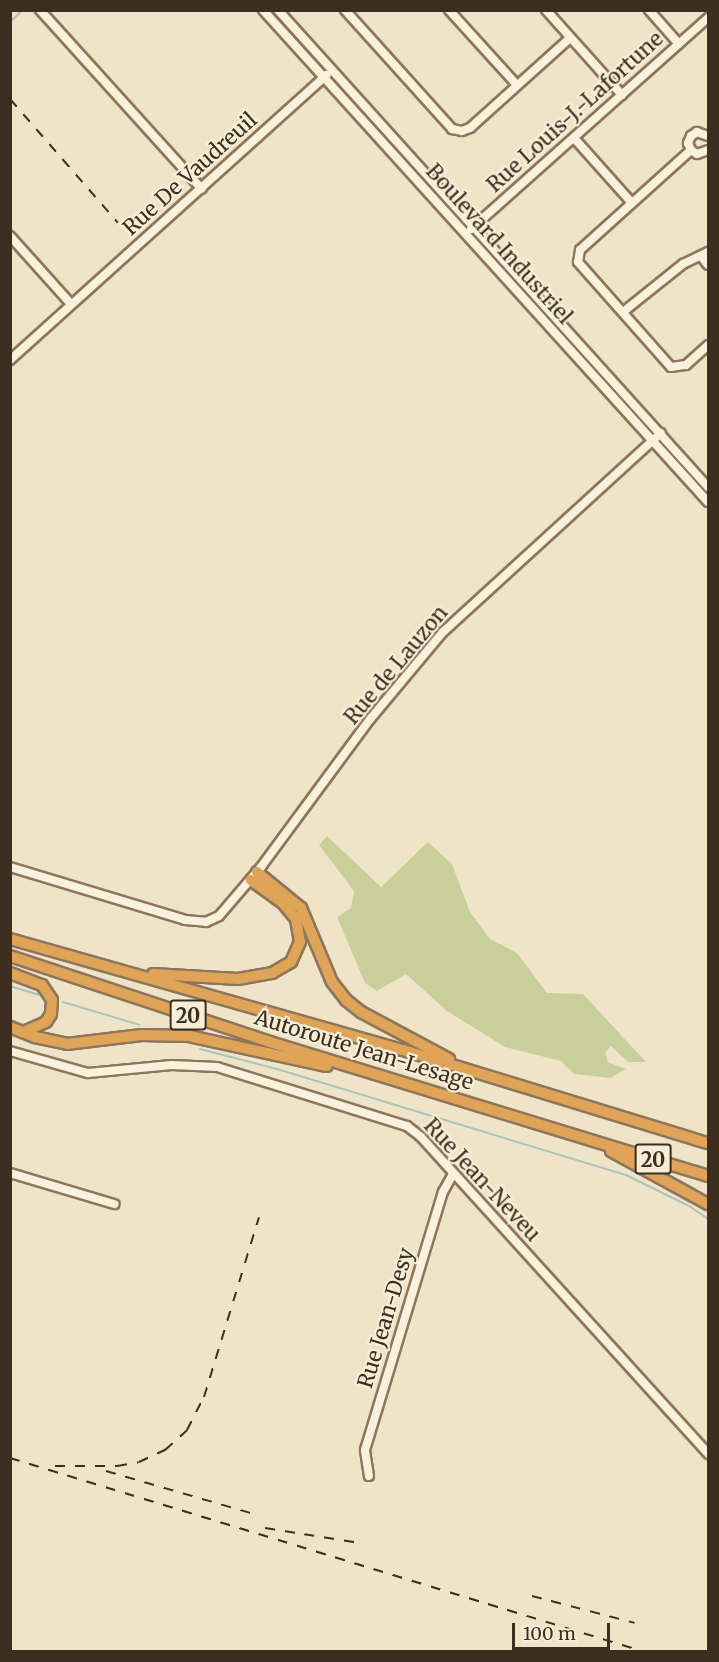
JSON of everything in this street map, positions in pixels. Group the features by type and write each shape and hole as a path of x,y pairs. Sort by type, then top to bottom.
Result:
{"highway":[{"path":"121,970 230,979 266,975 284,968 293,958 298,946 298,922 284,904 254,876"},
{"path":"254,876 301,908 332,982 346,1000 361,1012 468,1070"},
{"name":"Autoroute Jean-Lesage","path":"10,939 468,1070 708,1143"},
{"name":"Autoroute Jean-Lesage","path":"10,956 366,1072 708,1176"},
{"path":"10,973 42,985 52,1000 51,1014 46,1022 24,1032"},
{"path":"10,1027 43,1039 71,1044 141,1035 184,1036 314,1064 366,1072"},
{"path":"598,1143 646,1172 708,1204"}],"street":[{"path":"40,10 202,189"},
{"name":"Boulevard Industriel","path":"263,10 652,441 706,490"},
{"name":"Boulevard Industriel","path":"278,10 661,433 706,490 708,502"},
{"path":"345,10 452,129 462,131 470,128 516,84 570,38"},
{"path":"449,10 516,84"},
{"path":"546,10 622,95"},
{"path":"649,10 679,44"},
{"name":"Rue Louis-J.-Lafortune","path":"465,234 708,18"},
{"path":"280,30 289,23"},
{"name":"Rue De Vaudreuil","path":"10,360 332,70"},
{"path":"691,150 689,139 694,133 701,132 708,136"},
{"path":"573,138 632,204"},
{"path":"691,150 701,154 708,150"},
{"path":"691,150 580,250 578,262 671,367 686,365 708,345"},
{"path":"432,197 440,190"},
{"path":"10,236 71,304"},
{"path":"622,312 683,264 708,252"},
{"path":"701,256 708,265"},
{"path":"621,406 628,398"},
{"name":"Rue de Lauzon","path":"10,867 185,920 198,922 213,920 227,910 372,718 442,632 661,433"},
{"name":"Rue Jean-Neveu","path":"10,1051 88,1073 172,1065 222,1069 400,1123 421,1137 708,1455"},
{"path":"10,1173 114,1204"},
{"name":"Rue Jean-Desy","path":"369,1476 365,1450 443,1192 453,1174"}],"green space":[{"path":"327,836 381,887 428,842 452,864 470,912 490,939 517,953 547,993 583,994 646,1062 628,1062 611,1046 605,1053 608,1062 626,1069 610,1078 574,1074 561,1061 505,1047 447,1011 406,974 377,991 365,983 337,917 351,908 354,891 319,845"}],"waterway":[{"path":"10,22 23,10"},
{"path":"10,986 39,995"},
{"path":"63,1002 140,1025"},
{"path":"200,1049 277,1069 626,1175 689,1206 708,1219"}],"railway":[{"path":"10,99 118,223"},
{"path":"55,1466 117,1466 139,1462 165,1450 187,1430 204,1397 259,1217"},
{"path":"10,1458 645,1652"},
{"path":"106,1471 251,1513"},
{"path":"265,1528 360,1543"},
{"path":"532,1596 635,1623"}]}
